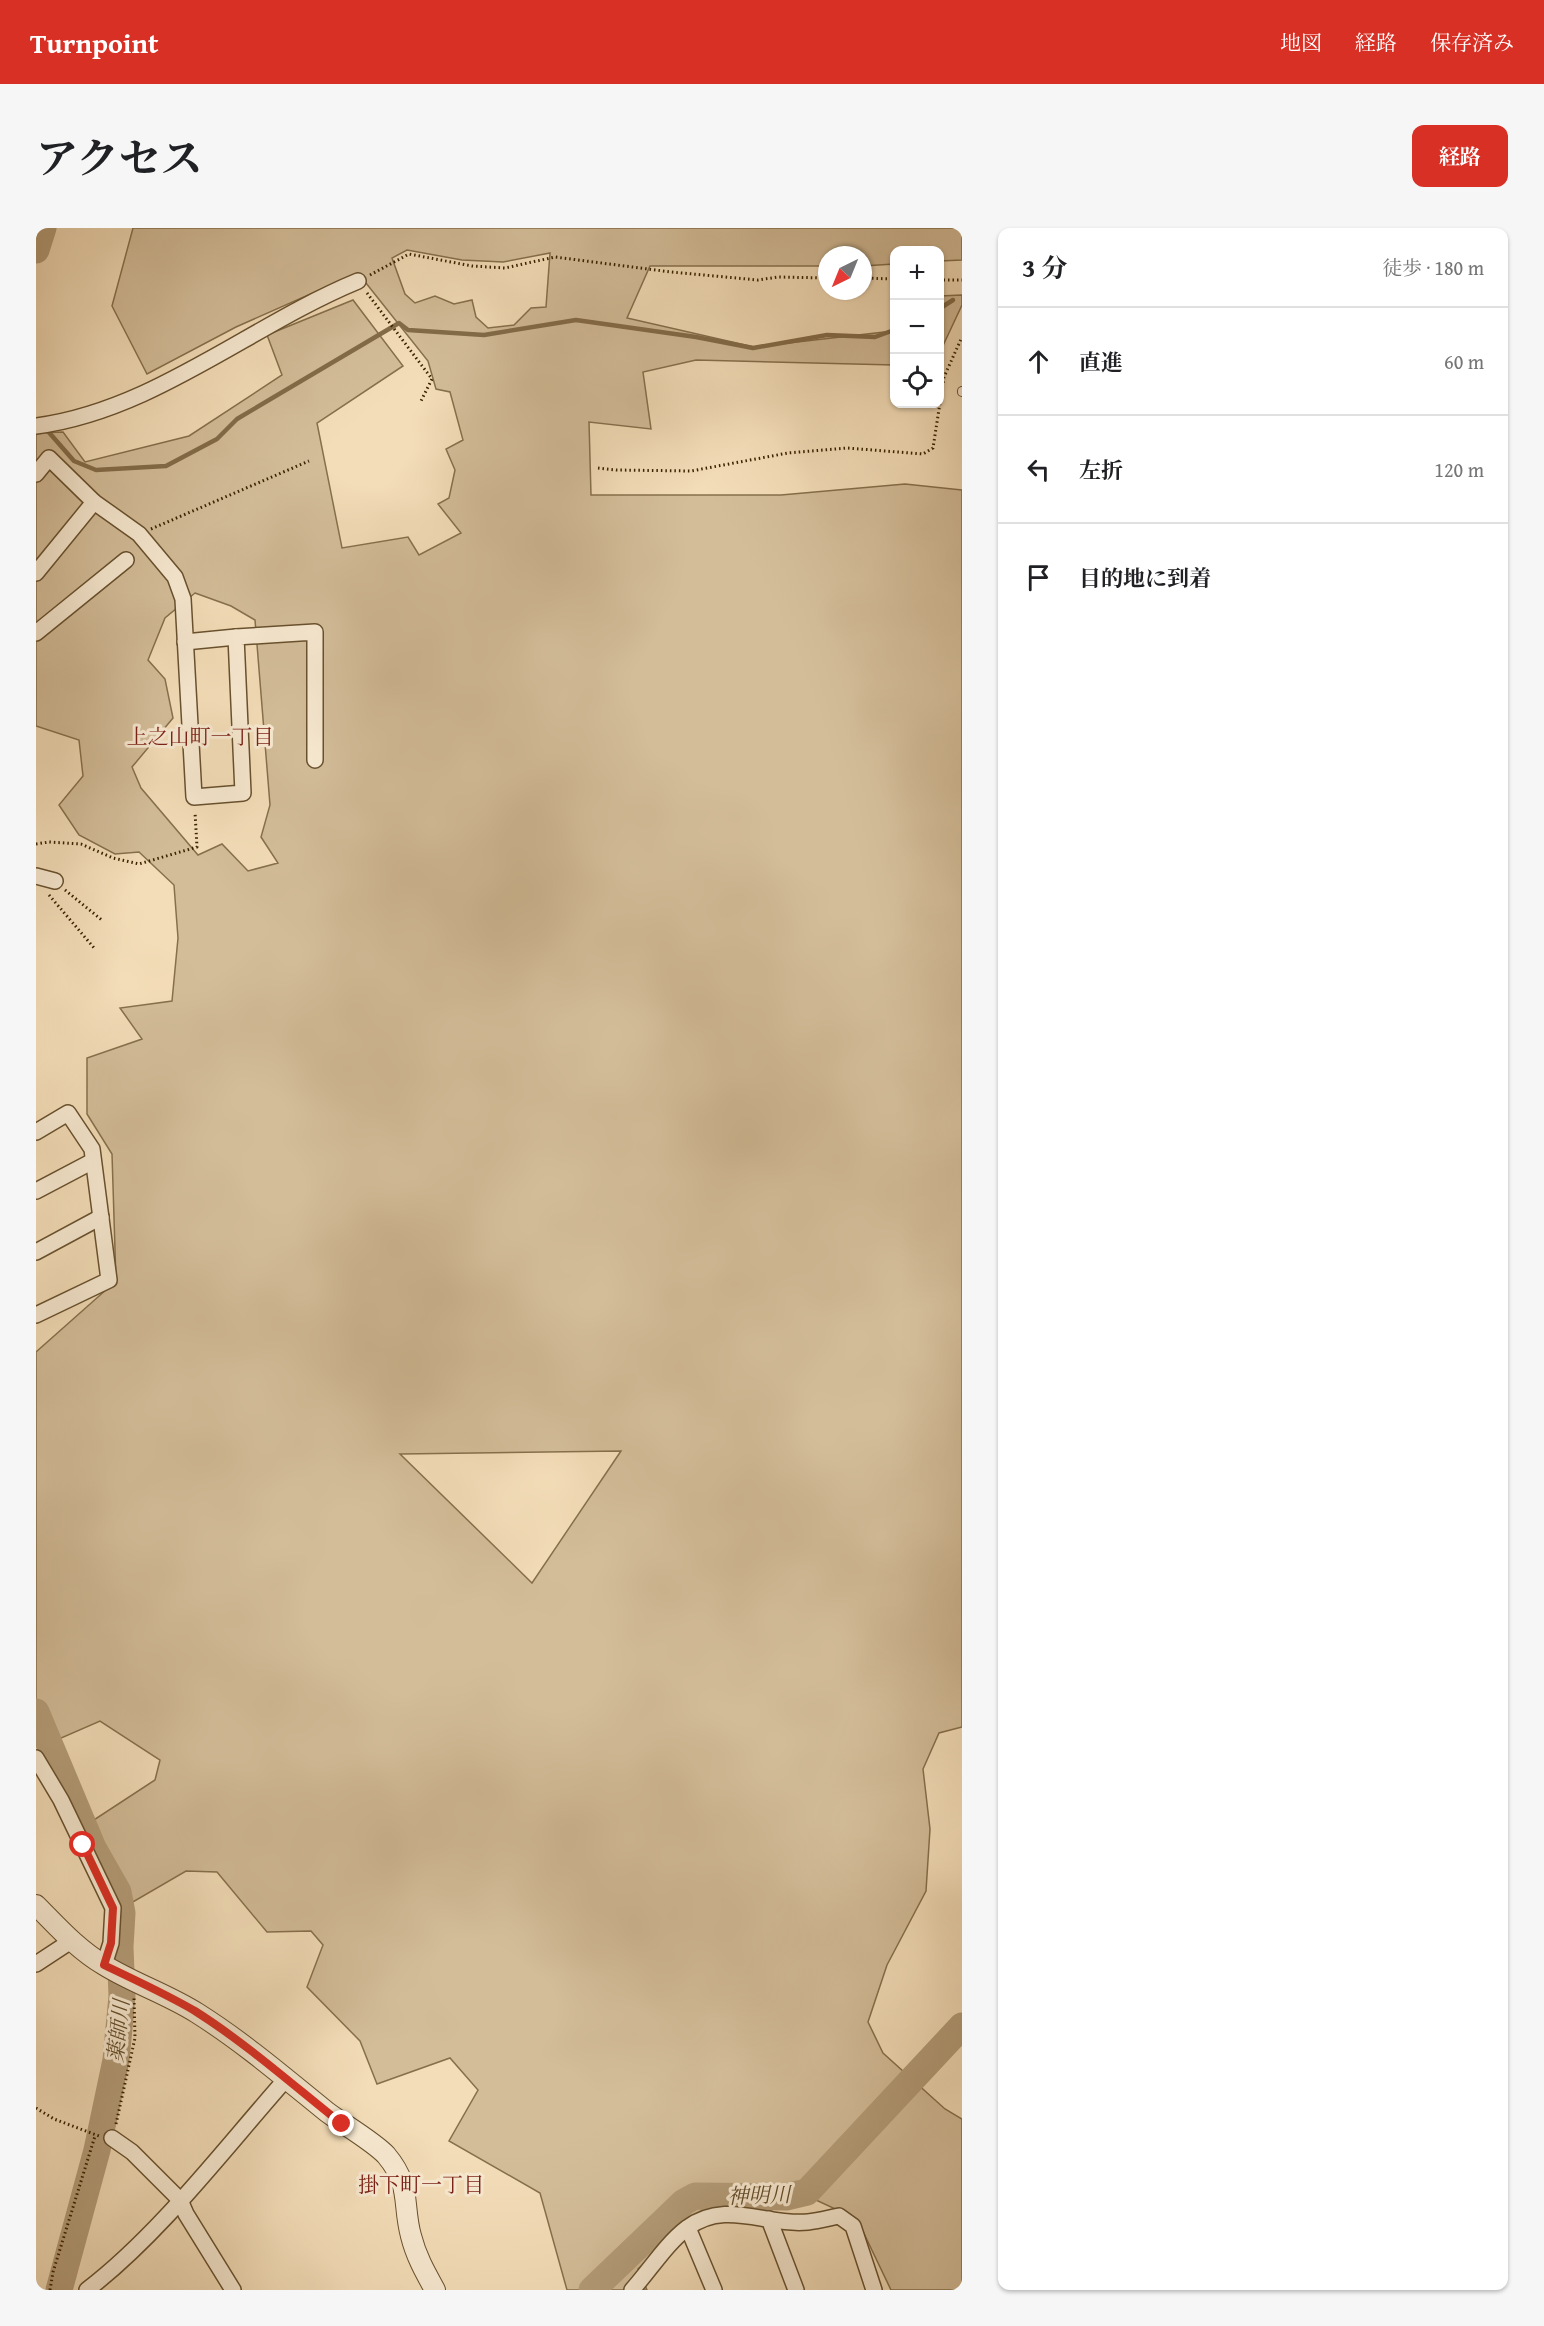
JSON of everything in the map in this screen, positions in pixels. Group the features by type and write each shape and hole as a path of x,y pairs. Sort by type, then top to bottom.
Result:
{"street":[{"path":"36,426 66,422 120,404 217,356 327,294 358,281"},
{"path":"36,474 49,458 94,502 139,534 175,577 183,599 194,797 243,793 236,637"},
{"path":"36,573 94,502"},
{"path":"36,633 126,560"},
{"path":"185,642 315,632 315,760"},
{"path":"36,1131 68,1113 92,1149 109,1280 36,1315"},
{"path":"36,1191 93,1161"},
{"path":"36,1252 101,1217"},
{"path":"36,1758 61,1800 113,1908 111,1943 104,1965"},
{"path":"36,1905 71,1941 104,1965 170,1996 197,2013 384,2154 400,2176 407,2199 410,2233 416,2254 435,2290"},
{"path":"36,1964 71,1941"},
{"path":"87,2290 116,2267 180,2200 286,2079"},
{"path":"112,2138 132,2151 180,2200 186,2214 233,2290"},
{"path":"632,2290 669,2246 688,2228 712,2215 731,2213 807,2222 839,2216 852,2226 874,2290"},
{"path":"769,2219 795,2290"},
{"path":"688,2228 714,2290"}],"path":[{"path":"421,401 432,379 358,281 409,254 472,266 505,268 555,257 671,272 758,279 818,278"},
{"path":"872,278 890,279"},
{"path":"944,280 962,280"},
{"path":"598,468 691,471 788,453 847,448 923,454 933,448 944,377 962,337"},
{"path":"139,534 309,461"},
{"path":"36,844 49,842 81,844 113,858 139,864 197,847 194,797"},
{"path":"45,882 103,921"},
{"path":"45,882 95,950"},
{"path":"112,2138 125,2090 135,2038 133,2000 136,1981"},
{"path":"38,2109 54,2119 95,2136 53,2272 50,2290"}],"shaded area":[{"path":"133,228 962,228 962,260 944,261 944,246 890,246 890,264 872,265 872,246 818,246 818,266 650,266 627,318 754,347 890,331 890,365 696,360 643,372 651,429 589,422 591,495 781,495 905,484 962,490 962,1727 939,1733 923,1769 930,1829 926,1891 887,1965 868,2022 883,2053 945,2109 962,2119 962,2290 891,2290 857,2219 816,2200 708,2210 692,2219 638,2269 647,2290 567,2290 540,2193 449,2141 478,2090 450,2058 377,2084 360,2041 307,1987 323,1945 311,1931 267,1932 217,1872 186,1871 126,1906 80,1829 155,1780 160,1760 100,1721 59,1739 36,1725 36,1352 116,1281 112,1154 87,1114 87,1058 142,1039 120,1008 172,1001 178,938 174,885 139,852 115,854 79,835 59,805 83,776 79,740 36,726 36,433 63,432 85,462 189,436 282,375 267,335 353,300 403,366 317,423 342,548 408,537 419,555 461,533 438,504 449,498 455,470 446,449 463,440 450,392 436,389 428,361 358,273 236,327 147,374 112,306","holes":["407,250 462,260 503,262 550,253 546,307 531,308 514,325 488,328 476,317 472,300 454,304 435,296 415,303 405,294 392,258","195,593 231,606 255,620 270,805 261,837 278,863 248,871 222,844 198,855 141,788 132,767 173,718 165,679 148,660 165,618","621,1451 532,1583 400,1454"]},
{"path":"962,295 962,305 944,343 944,300 944,296"}],"waterway":[{"name":"薬師川","path":"36,250 43,228"},
{"path":"944,306 953,300"},
{"path":"46,429 74,461 96,470 166,466 217,439 237,419 399,323 408,330 484,335 576,320 696,337 753,348 827,335 875,337 890,331"},
{"name":"薬師川","path":"36,1712 93,1848 118,1892 122,1913 120,1947 122,1996 116,2060 97,2150 59,2290"},
{"name":"神明川","path":"592,2290 684,2202 695,2196 786,2197 807,2192 962,2026"}],"district":[{"name":"上之山町一丁目","path":"200,736"},
{"name":"掛下町一丁目","path":"421,2184"}],"route":[{"path":"83,1845 113,1908 111,1943 104,1965 170,1996 197,2013 225,2032 342,2124"}]}
